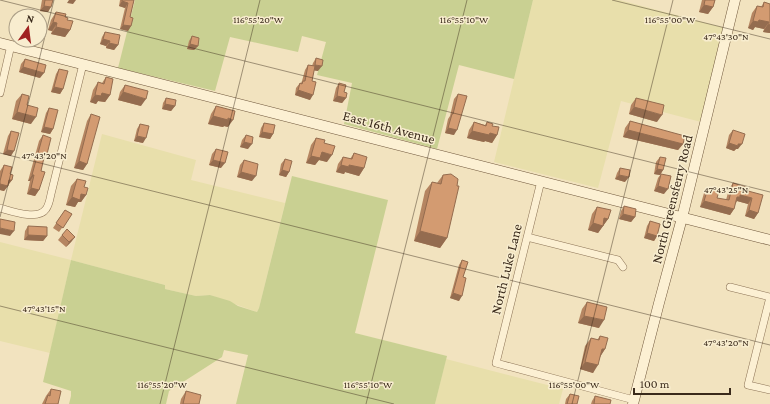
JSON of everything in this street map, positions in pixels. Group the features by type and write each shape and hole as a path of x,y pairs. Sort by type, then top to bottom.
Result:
{"street":[{"name":"North Greensferry Road","path":"634,402 658,303 682,218 735,0"},
{"path":"0,93 10,48"},
{"name":"East 16th Avenue","path":"22,48 770,240"},
{"path":"0,208 31,216 45,211 51,194 83,64"},
{"name":"North Luke Lane","path":"541,181 496,363 634,402"},
{"path":"527,237 618,260 623,267"},
{"path":"730,287 770,297 748,384 770,390"}],"shaded area":[{"path":"533,0 619,0 725,28 701,122 621,101 598,188 494,162"},
{"path":"102,134 196,160 191,180 285,203 257,312 210,295 196,296 165,289 165,285 71,260"},
{"path":"0,242 71,260 50,353 0,341"},
{"path":"446,359 563,389 559,404 435,404"}],"green space":[{"path":"135,0 533,0 514,79 459,65 437,149 344,124 352,83 317,75 326,42 302,36 298,52 230,37 215,91 118,68"},
{"path":"292,176 388,200 355,333 447,356 435,404 236,404 248,355 224,350 222,357 169,391 166,404 69,404 71,391 43,382 71,260 165,285 165,289 196,296 210,295 257,312"}],"building":[{"path":"45,0 53,0 51,7 44,6"},
{"path":"122,0 134,0 130,17 133,18 131,26 123,25 128,3"},
{"path":"705,0 715,0 713,7 704,5"},
{"path":"764,2 770,4 770,25 768,24 769,22 759,20 758,22 753,21 757,6 763,7"},
{"path":"56,12 66,14 65,17 68,18 67,20 73,21 70,30 56,27 57,23 53,22"},
{"path":"105,32 120,35 118,45 109,43 110,41 103,39"},
{"path":"192,36 199,38 198,46 190,44"},
{"path":"316,58 323,60 322,66 315,65"},
{"path":"25,59 46,65 44,73 23,67"},
{"path":"308,65 315,66 312,81 316,82 313,95 298,90 300,83 302,84 303,81 305,81"},
{"path":"59,69 68,71 63,89 54,87"},
{"path":"106,77 113,79 110,95 102,93 101,96 95,95 98,82 104,84"},
{"path":"339,83 346,85 344,92 347,93 346,98 337,96"},
{"path":"125,85 148,91 146,99 123,92"},
{"path":"22,94 29,96 27,105 38,108 36,117 17,112"},
{"path":"458,94 467,96 457,130 448,128"},
{"path":"166,98 176,100 175,106 165,104"},
{"path":"636,98 664,105 662,115 634,107"},
{"path":"216,106 235,111 233,120 213,116"},
{"path":"49,108 58,110 53,129 44,127"},
{"path":"91,114 100,117 87,164 79,161"},
{"path":"630,121 685,136 683,144 628,130"},
{"path":"474,122 486,126 487,122 493,124 492,126 499,127 497,135 490,133 489,135 472,131"},
{"path":"264,123 275,125 273,134 262,132"},
{"path":"140,124 149,126 146,138 137,136"},
{"path":"733,130 745,134 742,144 738,144 738,146 729,143"},
{"path":"11,131 19,133 14,151 7,150"},
{"path":"43,135 51,138 47,154 45,153 41,171 45,172 39,190 31,188 34,175 32,175"},
{"path":"246,135 253,137 252,144 244,142"},
{"path":"316,138 325,140 324,143 335,146 332,155 322,152 320,158 311,156"},
{"path":"216,149 228,152 225,163 213,160"},
{"path":"354,153 367,157 364,168 341,165 343,157 352,159"},
{"path":"660,157 666,158 663,170 657,169"},
{"path":"285,159 292,161 289,172 282,170"},
{"path":"244,160 258,164 256,176 241,172"},
{"path":"4,165 12,167 10,174 13,175 12,180 9,180 8,186 0,184"},
{"path":"620,168 630,170 629,177 619,175"},
{"path":"451,174 458,179 457,186 459,186 447,238 420,231 432,182 441,184 443,175"},
{"path":"661,174 671,176 668,189 658,186"},
{"path":"77,179 86,181 84,187 88,188 86,195 81,194 80,200 72,197"},
{"path":"733,183 749,188 748,191 763,195 758,213 749,210 752,198 740,195 740,197 737,197 734,209 704,201 708,188 719,191 717,198 729,200"},
{"path":"624,206 636,209 635,217 623,214"},
{"path":"597,207 611,210 608,219 604,218 603,226 593,223"},
{"path":"65,210 72,214 63,228 56,223"},
{"path":"0,219 15,222 14,231 0,228"},
{"path":"650,221 660,224 657,236 647,233"},
{"path":"28,226 47,227 47,236 28,235"},
{"path":"67,229 75,237 69,242 62,235"},
{"path":"462,260 468,262 463,277 466,278 462,296 453,293"},
{"path":"587,302 607,307 604,320 584,316"},
{"path":"600,336 608,338 605,349 602,349 598,365 585,362 591,338 599,340"},
{"path":"51,389 61,391 58,404 45,404 48,395 50,396"},
{"path":"186,391 201,395 199,404 183,404"},
{"path":"570,394 579,396 577,404 567,404"},
{"path":"595,396 611,400 610,404 594,404"}]}
